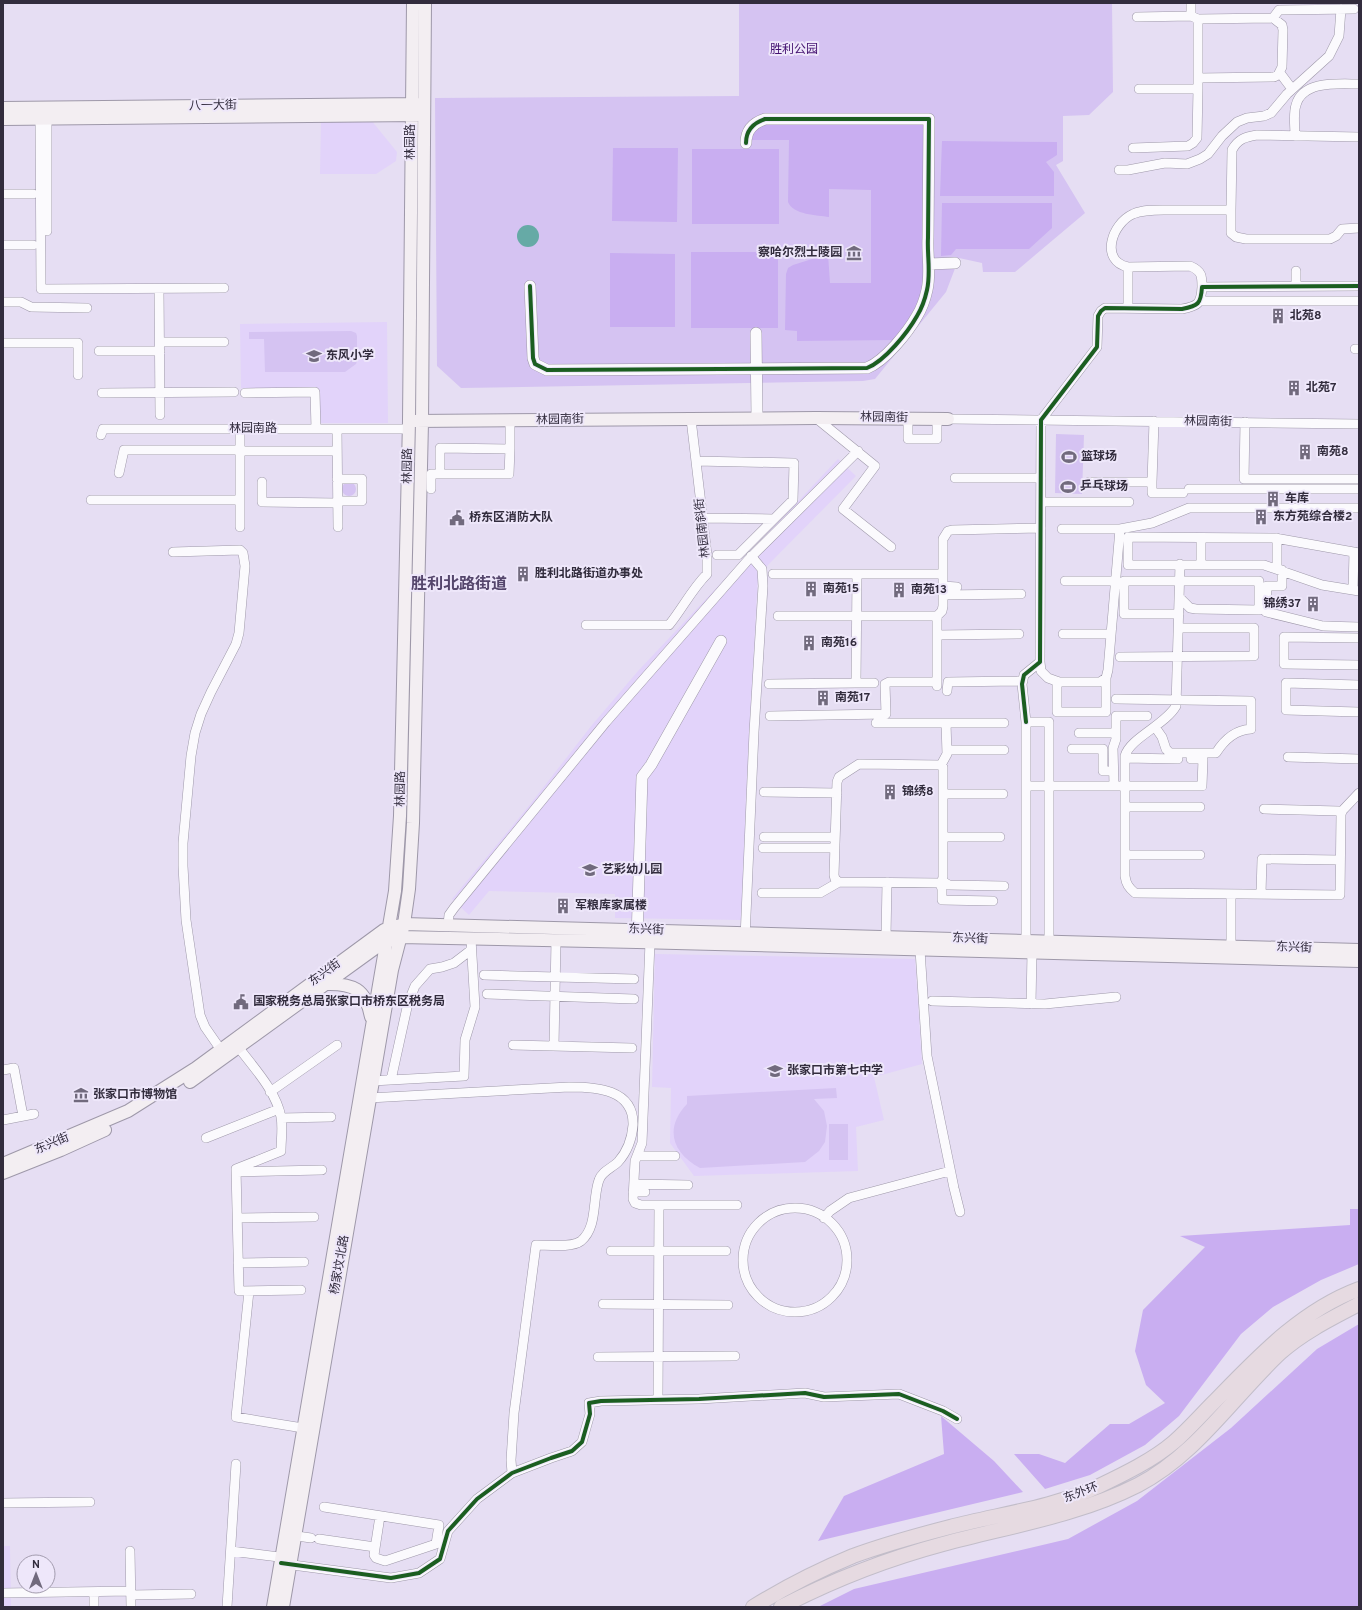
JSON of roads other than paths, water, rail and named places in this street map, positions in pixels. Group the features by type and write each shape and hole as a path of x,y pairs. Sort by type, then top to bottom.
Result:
{"highway":[{"name":"东外环","path":"753,1607 808,1577 853,1556 948,1528 1032,1509 1064,1500 1099,1486 1144,1462 1174,1442 1283,1333 1324,1305 1343,1294 1359,1288"},
{"name":"东外环","path":"781,1607 820,1587 884,1562 941,1544 1068,1513 1109,1499 1140,1484 1168,1465 1189,1448 1258,1375 1282,1352 1308,1333 1359,1304"}],"main road":[{"name":"林园路","path":"404,924 409,889 413,823 422,422 418,109 413,3"},
{"name":"林园路","path":"390,927 394,898 400,816 418,109 425,3"},
{"name":"八一大街","path":"3,108 418,109"},
{"name":"八一大街","path":"3,119 418,109"},
{"name":"林园南街","path":"409,425 422,422 757,418 942,419"},
{"path":"366,943 383,921 394,898"},
{"name":"东兴街","path":"3,1173 61,1150 135,1117 204,1073 224,1053 384,930 404,924 448,925 637,936 650,942 745,945 886,943 920,950 1049,947 1230,952 1359,961"},
{"name":"杨家坟北路","path":"308,1429 392,970 404,924"},
{"name":"杨家坟北路","path":"283,1607 286,1561 290,1535 372,1022 390,927"},
{"name":"东兴街","path":"3,1164 128,1111 196,1068 224,1053 239,1048 325,984 387,941 400,937 471,944 637,936 746,933 886,943 1028,948"},
{"name":"东兴街","path":"1230,952 1359,950"},
{"path":"325,984 341,984 352,987 360,992 368,1004 372,1022"},
{"name":"杨家坟北路","path":"273,1607 286,1561"}],"street":[{"path":"1133,148 1188,146 1197,138 1198,78 1195,17 1191,3"},
{"path":"1273,18 1279,7 1354,9"},
{"path":"1119,170 1128,170 1164,163 1187,164 1208,154 1222,136 1237,122 1247,118 1264,116 1271,113 1292,89 1328,56 1339,36 1341,9"},
{"path":"1137,17 1273,18 1282,25 1282,67 1280,73 1274,77 1198,78"},
{"path":"1280,73 1292,89"},
{"path":"1295,136 1296,105 1300,95 1311,88 1323,85 1359,84"},
{"path":"1139,89 1198,89"},
{"path":"43,119 47,242"},
{"path":"43,119 41,289 224,288"},
{"path":"530,286 533,358 535,364 547,370 867,368 875,365 909,328 923,303 927,289 929,264 927,252 929,119 765,119 751,127 747,132 746,143"},
{"path":"1359,137 1257,135 1244,137 1236,143 1232,150 1230,210 1231,233 1236,237 1241,238 1330,239 1342,230 1359,228"},
{"path":"1195,141 1208,154"},
{"path":"3,194 33,194"},
{"path":"1106,678 1100,682 1057,681 1048,678 1042,671 1040,662 1042,420 1098,347 1098,316 1101,311 1106,308 1182,309 1192,308 1199,304 1202,287 1202,274 1198,270 1190,266 1128,267 1121,265 1115,260 1112,252 1112,236 1117,226 1124,219 1143,211 1230,210"},
{"path":"3,245 33,245"},
{"path":"929,264 955,263"},
{"path":"1128,267 1128,308"},
{"path":"1296,270 1296,286"},
{"path":"1202,287 1359,286"},
{"path":"159,289 160,415"},
{"path":"1200,301 1359,301"},
{"path":"3,302 21,302 32,307 87,308"},
{"path":"756,333 757,418"},
{"path":"99,351 224,342"},
{"path":"3,344 78,343 78,375"},
{"path":"102,393 234,392"},
{"path":"245,393 315,392 316,429"},
{"path":"816,418 875,466 843,509 891,546"},
{"name":"林园南斜街","path":"586,625 669,625 684,607 699,582 706,574 707,555 691,419"},
{"path":"908,419 908,439 937,439 942,419"},
{"name":"林园南街","path":"942,419 1359,424"},
{"path":"431,489 431,474 509,474 510,421"},
{"path":"1154,421 1152,493 1186,491 1359,489"},
{"path":"1245,422 1244,479 1359,479"},
{"name":"林园南路","path":"101,435 103,429 337,429 409,425"},
{"path":"240,429 243,450 240,527"},
{"path":"337,429 338,527"},
{"path":"440,468 440,448 510,449"},
{"path":"119,473 124,450 337,451"},
{"path":"448,925 449,914 601,728 751,556 858,451"},
{"path":"696,461 794,463 793,500 738,555 717,555"},
{"path":"955,478 1041,478"},
{"path":"262,482 262,502 362,501 362,479 337,479"},
{"path":"1089,482 1152,482"},
{"path":"91,500 240,500"},
{"path":"1041,502 1129,502"},
{"path":"1062,529 1120,529 1152,523 1189,508 1359,508"},
{"path":"703,518 774,519"},
{"path":"778,616 937,616 942,611 943,538 948,531 1041,528"},
{"path":"1057,681 1057,712 1106,712 1106,678 1108,670 1120,529"},
{"path":"1128,537 1277,538 1356,552 1356,591 1322,585 1264,565 1128,564 1128,537"},
{"path":"1201,538 1201,564"},
{"path":"1277,538 1279,570 1282,586 1266,586 1266,612 1323,626 1359,627"},
{"path":"173,552 240,550 244,553 245,566 239,633 236,644 201,714 195,732 191,756 183,843 186,920 200,1015 205,1027 224,1053"},
{"path":"745,945 754,732 763,586 762,569 751,556"},
{"path":"1180,564 1177,701 1172,712 1126,751 1126,883 1135,893 1340,895 1342,812 1359,793"},
{"path":"773,574 943,574"},
{"path":"856,683 857,574"},
{"path":"1065,581 1116,581"},
{"path":"1179,614 1124,614 1124,581 1259,581 1259,610 1196,609 1190,608 1180,598"},
{"path":"943,590 957,586"},
{"path":"943,590 1021,594"},
{"path":"770,716 886,714 886,684 889,682 937,684 937,616"},
{"path":"1120,657 1254,656 1254,628 1179,628"},
{"path":"937,635 1019,634"},
{"path":"1063,634 1111,634"},
{"path":"1359,638 1284,637 1284,664 1359,665"},
{"path":"637,936 642,777 651,765 721,641"},
{"path":"1031,1004 1028,948 1026,722 1022,684 1024,675 1040,662"},
{"path":"947,691 948,682 1023,681"},
{"path":"769,684 874,683"},
{"path":"1359,684 1286,684 1286,710 1359,712"},
{"path":"1116,699 1251,701 1251,729 1243,730 1230,736 1224,741 1216,753 1170,753 1166,749 1162,737 1155,727"},
{"path":"1114,785 1113,748 1116,739 1116,716 1147,716"},
{"path":"1026,722 1049,722 1049,947"},
{"path":"876,723 1004,723"},
{"path":"941,765 945,759 947,750 946,723"},
{"path":"1078,733 1116,733"},
{"path":"1072,749 1103,749 1103,771 1113,771"},
{"path":"947,750 1004,750"},
{"path":"1288,757 1359,759"},
{"path":"1026,786 1202,786 1203,759 1125,758"},
{"path":"839,882 835,879 834,875 837,782 839,777 859,764 941,765"},
{"path":"941,765 943,767 942,900 992,901"},
{"path":"764,792 837,793"},
{"path":"943,794 1003,794"},
{"path":"1125,807 1200,807"},
{"path":"1264,810 1342,812"},
{"path":"764,837 835,837"},
{"path":"943,837 1000,837"},
{"path":"763,848 835,848"},
{"path":"1125,855 1200,855"},
{"path":"1262,894 1262,859 1340,860"},
{"path":"762,893 820,893 839,882 941,882 949,885 1004,886"},
{"path":"886,943 887,882"},
{"path":"1230,952 1231,894"},
{"path":"554,1046 556,940"},
{"path":"650,942 642,1143 635,1161 633,1199 635,1203 641,1205 737,1205"},
{"path":"391,1080 408,1003 415,986 430,969 442,967 454,962 471,944"},
{"path":"372,1081 464,1076 465,1040 475,1007 471,944"},
{"path":"920,950 927,1056 950,1171 960,1212"},
{"path":"484,975 634,979"},
{"path":"486,994 634,999"},
{"path":"932,1001 1045,1004 1116,997"},
{"path":"270,1092 337,1045"},
{"path":"513,1045 632,1048"},
{"path":"239,1048 270,1092 280,1113 281,1151 236,1169 239,1291 301,1290"},
{"path":"3,1070 14,1068 23,1116"},
{"path":"369,1098 590,1087 602,1089 626,1101 631,1111 633,1121 629,1144 618,1162 599,1178 592,1224 588,1233 581,1242 571,1245 536,1245 514,1413 511,1460 512,1473"},
{"path":"206,1138 280,1113 331,1117"},
{"path":"3,1120 34,1114"},
{"path":"638,1156 675,1156"},
{"path":"236,1172 322,1170"},
{"path":"824,1218 830,1211 849,1198 950,1171"},
{"path":"634,1188 688,1185"},
{"path":"634,1188 645,1192"},
{"path":"658,1399 659,1205"},
{"path":"798,1208 815,1212 824,1218 829,1221 840,1234 846,1249 847,1266 842,1282 832,1296 819,1306 808,1310 786,1311 770,1306 756,1295 747,1280 743,1264 745,1246 752,1230 764,1218 780,1210 798,1208"},
{"path":"238,1218 314,1217"},
{"path":"611,1251 726,1251"},
{"path":"238,1263 304,1262"},
{"path":"248,1291 236,1417 308,1429"},
{"path":"603,1304 728,1305"},
{"path":"598,1356 735,1356"},
{"path":"231,1550 286,1561 391,1578 419,1573 440,1559 448,1531 477,1498 512,1473 572,1451 582,1442 590,1414 589,1403 601,1401 699,1399 805,1394 824,1397 900,1394 944,1411 957,1419"},
{"path":"227,1607 236,1464"},
{"path":"3,1503 90,1502"},
{"path":"324,1507 439,1525 436,1544 385,1561 376,1558 374,1555 380,1516"},
{"path":"290,1535 375,1547"},
{"path":"130,1550 131,1607"},
{"path":"94,1592 94,1607"},
{"path":"3,1594 94,1592 191,1594"}],"place":[{"name":"察哈尔烈士陵园","path":"854,253"},
{"name":"北苑8","path":"1278,316"},
{"name":"东风小学","path":"314,356"},
{"name":"北苑7","path":"1294,388"},
{"name":"南苑8","path":"1305,452"},
{"name":"篮球场","path":"1069,457"},
{"name":"乒乓球场","path":"1068,487"},
{"name":"车库","path":"1273,499"},
{"name":"东方苑综合楼2","path":"1261,517"},
{"name":"桥东区消防大队","path":"457,518"},
{"name":"胜利北路街道办事处","path":"523,574"},
{"name":"南苑15","path":"811,589"},
{"name":"南苑13","path":"899,590"},
{"name":"锦绣37","path":"1313,604"},
{"name":"南苑16","path":"809,643"},
{"name":"南苑17","path":"823,698"},
{"name":"锦绣8","path":"890,792"},
{"name":"艺彩幼儿园","path":"590,870"},
{"name":"军粮库家属楼","path":"563,906"},
{"name":"国家税务总局张家口市桥东区税务局","path":"241,1002"},
{"name":"张家口市第七中学","path":"775,1071"},
{"name":"张家口市博物馆","path":"81,1095"}],"district":[{"name":"胜利北路街道","path":"459,585"}],"park label":[{"name":"胜利公园","path":"794,50"}]}
